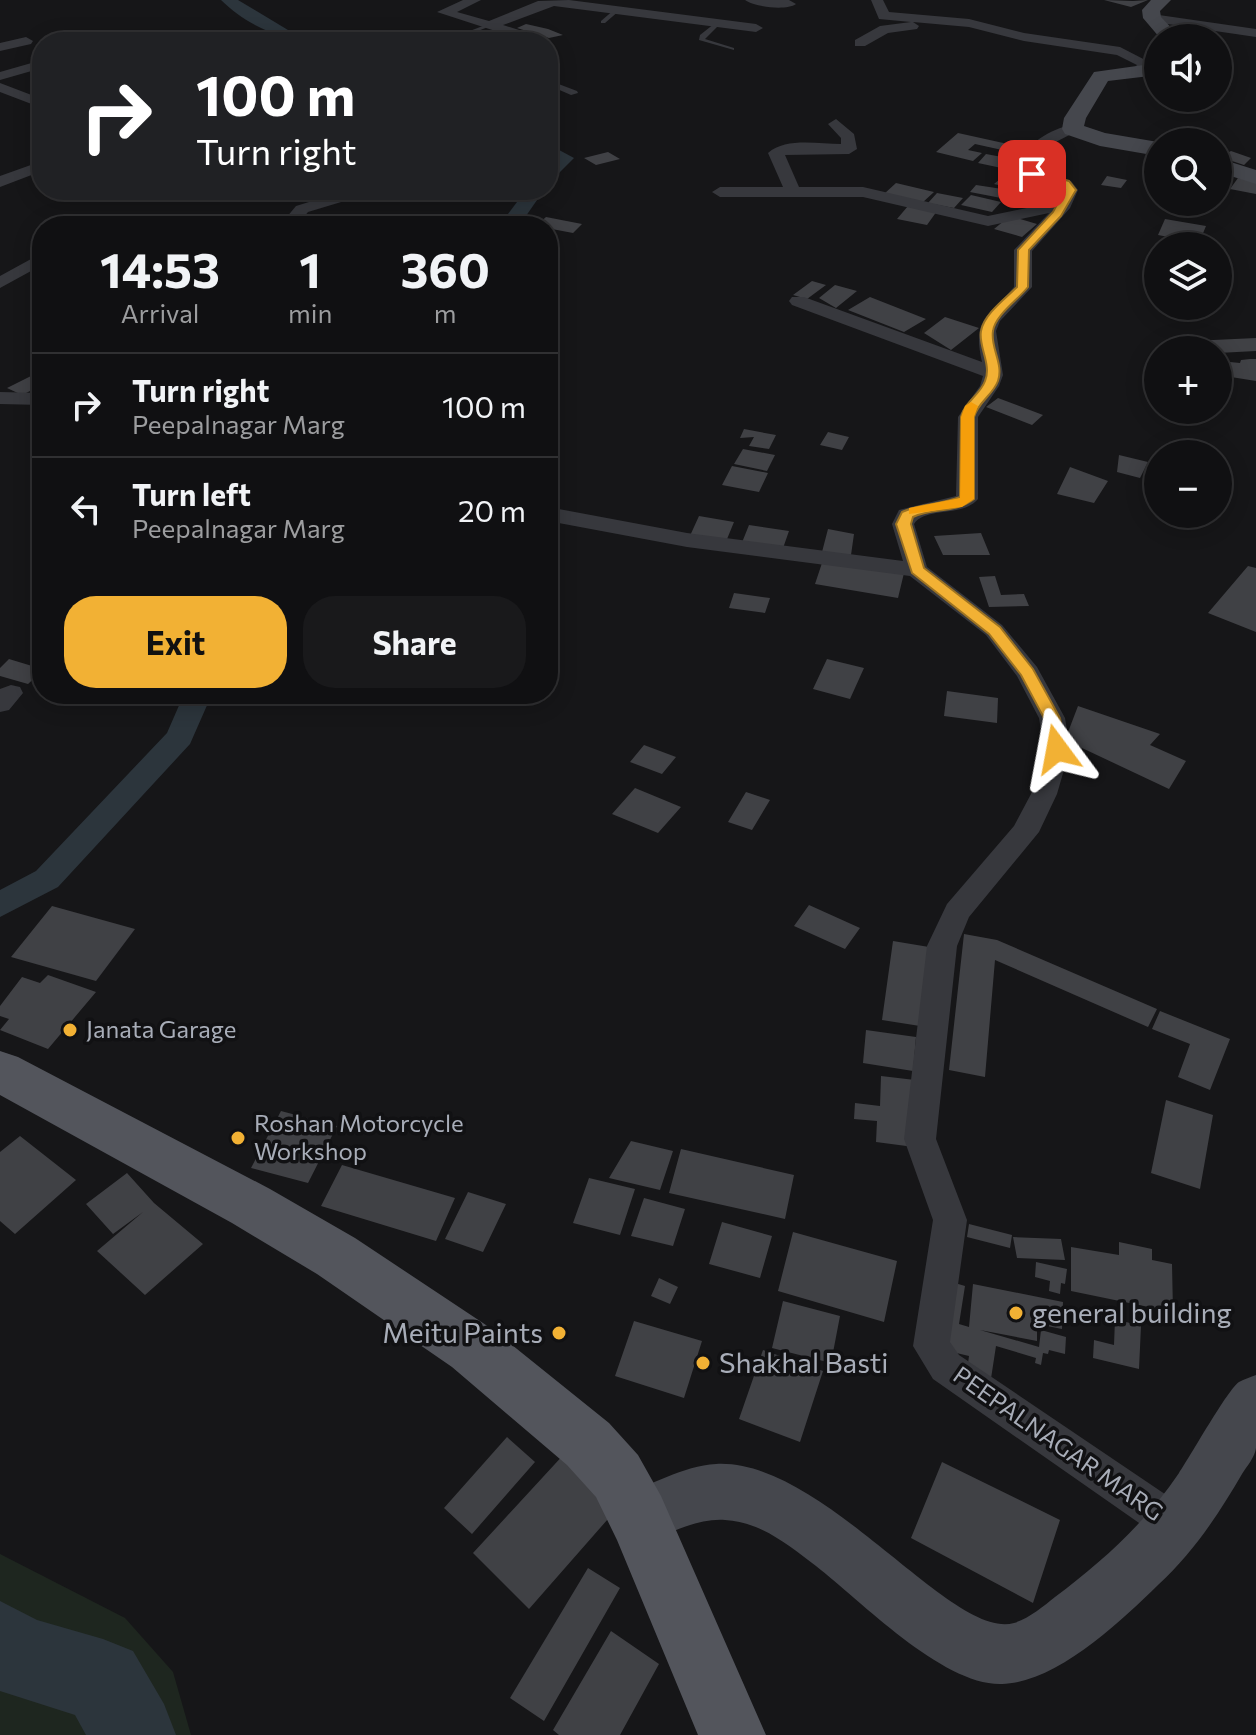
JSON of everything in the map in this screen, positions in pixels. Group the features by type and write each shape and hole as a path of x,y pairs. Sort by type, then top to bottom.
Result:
{"main road":[{"path":"0,1071 251,1206 410,1304 472,1348 588,1444 617,1476 639,1518 732,1735"}],"street":[{"path":"475,0 444,12 512,32"},
{"path":"661,14 673,0"},
{"path":"751,0 790,4"},
{"path":"877,0 884,16 969,23 1024,37 1120,51 1144,63"},
{"path":"490,25 548,2 756,28"},
{"path":"1157,5 1256,33"},
{"path":"1157,5 1165,24"},
{"path":"860,43 885,29 912,26 919,21"},
{"path":"0,47 26,41"},
{"path":"0,76 32,67"},
{"path":"1073,129 1075,118 1101,76 1144,71"},
{"path":"0,87 32,100"},
{"path":"793,191 776,153 789,148 849,149 849,137 836,124"},
{"path":"558,516 701,543 917,570 903,524 907,515 919,509 962,503 967,499 970,407 991,383 993,373 986,332 991,321 1023,287 1023,250 1064,205 1070,190 1065,184 1021,169 1042,143 1061,131 1073,129 1100,139 1144,147"},
{"path":"1232,169 1256,177"},
{"path":"0,182 32,170"},
{"path":"720,192 863,192 988,221 1064,205"},
{"path":"296,216 302,209 332,200"},
{"path":"0,283 32,264"},
{"path":"798,301 993,373"},
{"path":"0,398 32,399"},
{"name":"PEEPALNAGAR MARG","path":"917,570 994,630 1003,641 1028,673 1052,718 1057,749 1044,794 1025,832 957,912 942,946 920,1139 950,1220 931,1346 946,1367 1176,1525"},
{"path":"639,1518 703,1494 726,1492 773,1505 827,1539 905,1605 941,1630 975,1649 1003,1656 1036,1645 1112,1591 1176,1525 1256,1401"}],"lane":[{"path":"603,22 617,10"},
{"path":"719,22 702,36 702,40 732,49"},
{"path":"471,32 490,25"},
{"path":"558,86 574,93"}],"shaded area":[{"path":"0,1554 125,1618 173,1672 191,1735 0,1735"}],"building":[{"path":"1104,0 1133,1 1148,0 1131,7"},
{"path":"526,24 556,32 530,32 517,28"},
{"path":"958,133 1031,149 1025,155 975,144 968,150 982,153 973,161 936,152"},
{"path":"1232,151 1251,158 1244,165 1232,161"},
{"path":"608,152 620,159 596,165 584,158"},
{"path":"986,154 1018,160 1011,170 978,163"},
{"path":"1006,174 1030,180 1019,190 994,184"},
{"path":"1107,176 1127,180 1121,188 1101,185"},
{"path":"1238,178 1256,182 1256,194 1232,189"},
{"path":"896,183 934,192 922,203 884,194"},
{"path":"976,185 1009,190 1001,198 970,192"},
{"path":"1035,185 1066,191 1060,200 1028,194"},
{"path":"937,193 963,198 954,208 928,203"},
{"path":"971,195 1001,202 992,212 961,205"},
{"path":"908,206 937,211 927,225 897,219"},
{"path":"1010,216 1037,224 1022,237 994,229"},
{"path":"558,219 582,224 573,233 558,230"},
{"path":"1165,219 1206,226 1204,232 1159,232"},
{"path":"812,281 826,285 807,299 793,295"},
{"path":"835,285 857,291 836,308 819,298"},
{"path":"870,297 926,319 904,332 848,310"},
{"path":"945,317 979,328 951,350 924,333"},
{"path":"1256,338 1256,351 1232,352 1232,339"},
{"path":"1256,359 1256,381 1232,377 1232,362 1240,363 1241,360"},
{"path":"32,376 32,390 22,395 7,388"},
{"path":"998,398 1043,415 1032,425 986,407"},
{"path":"744,429 776,435 769,449 749,446 754,437 740,438"},
{"path":"828,432 849,437 842,450 820,445"},
{"path":"743,449 775,455 767,471 734,464"},
{"path":"1119,455 1144,461 1140,478 1117,472"},
{"path":"732,466 768,473 759,492 722,485"},
{"path":"1070,467 1108,481 1094,503 1057,494"},
{"path":"699,516 734,522 725,544 689,538"},
{"path":"749,525 789,531 782,551 741,545"},
{"path":"828,529 854,534 851,555 822,552"},
{"path":"981,533 990,555 943,555 934,536"},
{"path":"823,560 904,573 898,598 815,584"},
{"path":"1248,566 1256,568 1256,632 1208,613"},
{"path":"995,576 1001,595 1024,594 1029,606 989,607 979,577"},
{"path":"734,593 770,598 765,613 729,608"},
{"path":"9,659 32,666 32,680 28,684 0,676 0,668"},
{"path":"827,659 864,668 850,699 813,689"},
{"path":"947,691 998,698 997,723 944,716"},
{"path":"1078,706 1160,734 1150,745 1186,761 1169,789 1065,740"},
{"path":"644,745 676,757 662,774 630,762"},
{"path":"635,788 681,807 658,833 612,814"},
{"path":"746,792 770,800 752,830 728,822"},
{"path":"809,905 860,928 845,949 794,926"},
{"path":"52,906 135,929 96,981 11,957"},
{"path":"964,934 997,940 1157,1009 1148,1027 995,960 985,1077 949,1070"},
{"path":"893,941 929,947 920,1026 882,1020"},
{"path":"48,975 96,992 48,1049 0,1030 9,1019 0,1016 0,1006 22,977 40,983"},
{"path":"1160,1011 1230,1039 1210,1090 1178,1077 1190,1044 1152,1029"},
{"path":"866,1030 916,1037 913,1071 863,1063"},
{"path":"881,1076 915,1080 914,1147 876,1142 877,1121 854,1119 855,1103 880,1106"},
{"path":"1166,1100 1213,1115 1200,1189 1151,1173"},
{"path":"281,1111 337,1126 308,1183 251,1168"},
{"path":"20,1136 76,1180 15,1234 0,1221 0,1152"},
{"path":"631,1141 673,1151 660,1190 609,1178"},
{"path":"681,1149 794,1175 785,1219 669,1193"},
{"path":"342,1165 455,1198 436,1241 321,1206"},
{"path":"127,1173 154,1203 203,1244 145,1295 97,1251 143,1212 113,1234 86,1204"},
{"path":"589,1178 635,1189 620,1235 573,1223"},
{"path":"468,1192 506,1204 483,1252 445,1239"},
{"path":"644,1198 685,1209 673,1246 631,1236"},
{"path":"722,1222 772,1236 760,1278 709,1264"},
{"path":"969,1224 1012,1235 1010,1248 967,1237"},
{"path":"793,1232 897,1261 884,1322 778,1291"},
{"path":"1013,1237 1061,1239 1065,1260 1017,1258"},
{"path":"1119,1242 1152,1249 1152,1260 1172,1264 1173,1312 1071,1291 1071,1247 1119,1255"},
{"path":"1036,1262 1067,1269 1060,1294 1049,1291 1050,1281 1035,1277"},
{"path":"659,1278 678,1287 670,1304 651,1296"},
{"path":"955,1283 965,1286 959,1324 969,1327 973,1284 1063,1302 1062,1329 1037,1324 1037,1341 980,1330 1039,1347 1041,1330 1066,1337 1065,1354 1049,1350 1048,1354 1043,1353 1041,1365 1035,1363 1036,1358 996,1346 990,1385 966,1378 969,1356 944,1350"},
{"path":"783,1301 840,1316 831,1363 772,1348"},
{"path":"1115,1319 1141,1326 1139,1369 1093,1358 1094,1340 1114,1345"},
{"path":"634,1321 702,1341 684,1398 615,1376"},
{"path":"763,1350 823,1371 800,1442 739,1419"},
{"path":"507,1437 535,1462 472,1534 444,1508"},
{"path":"566,1452 622,1503 529,1609 473,1553"},
{"path":"942,1462 1060,1520 1033,1603 911,1538"},
{"path":"588,1568 620,1588 544,1721 510,1698"},
{"path":"611,1631 659,1664 620,1735 559,1735 553,1730"}],"waterway":[{"path":"228,0 281,32"},
{"path":"558,154 565,158 558,165"},
{"path":"516,216 528,200"},
{"path":"0,905 47,879 180,737 194,704"},
{"path":"0,1643 15,1655 103,1681 133,1735"}],"slow traffic":[{"path":"914,511 949,506 967,499 968,417 971,406"}],"place":[{"name":"Janata Garage","path":"70,1030"},
{"name":"Roshan Motorcycle Workshop","path":"238,1138"},
{"name":"general building","path":"1016,1313"},
{"name":"Meitu Paints","path":"559,1333"},
{"name":"Shakhal Basti","path":"703,1363"}],"route":[{"path":"1032,174 1052,178 1070,190 1057,214 1023,250 1023,287 991,321 986,332 993,373 991,383 970,407 967,499 949,506 919,509 907,515 903,524 917,570 994,630 1028,673 1052,718 1057,749"}]}
